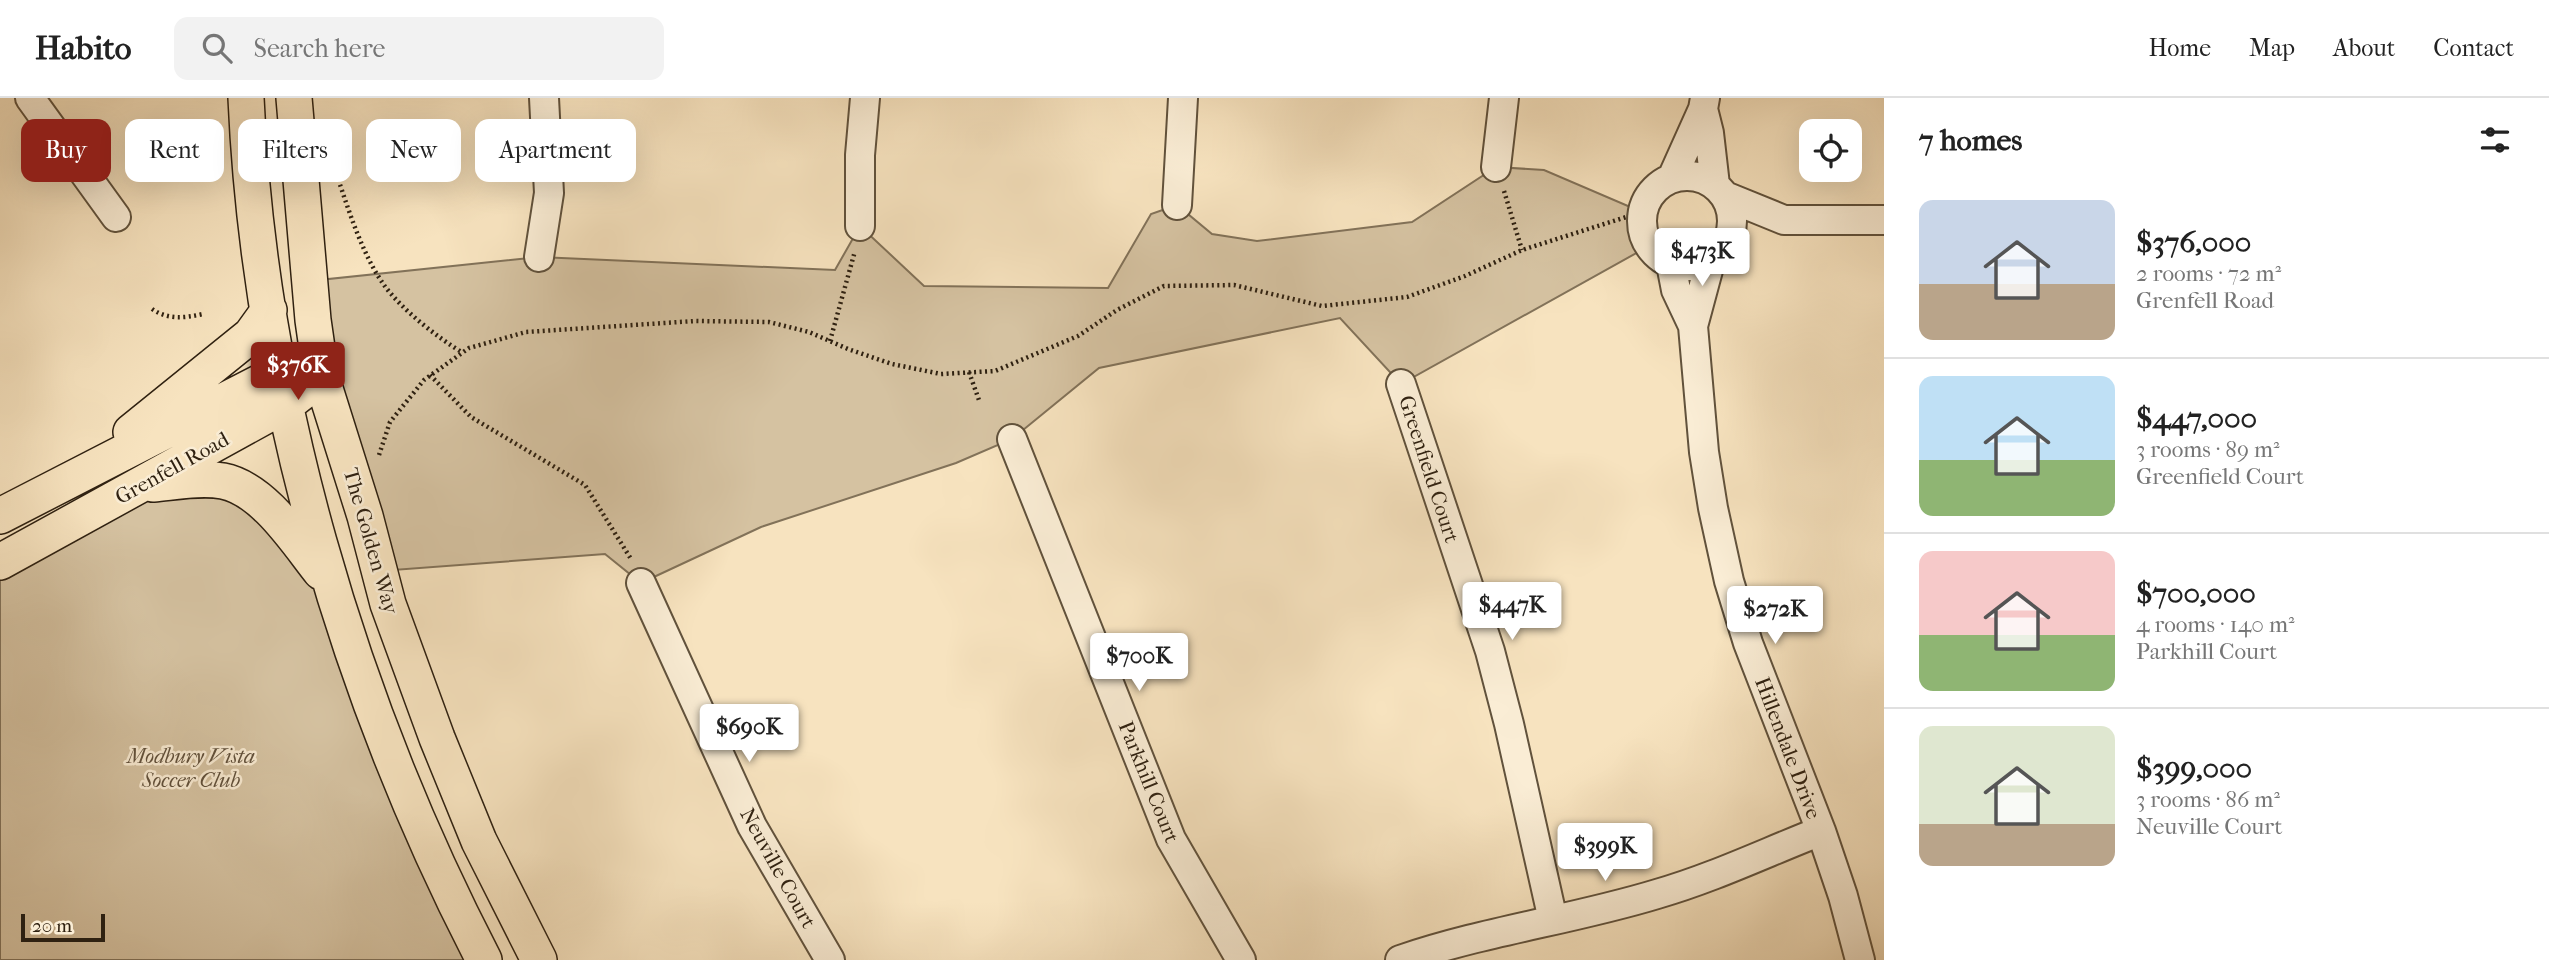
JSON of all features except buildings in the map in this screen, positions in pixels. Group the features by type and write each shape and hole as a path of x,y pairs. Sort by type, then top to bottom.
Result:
{"main road":[{"path":"246,98 251,167 269,310 284,388 331,586 385,742 443,878 484,960"},
{"name":"The Golden Way","path":"294,98 313,320 321,376 361,504 388,604 437,738 479,841 539,960"},
{"path":"74,478 251,335 269,310"},
{"path":"284,388 321,376"},
{"name":"Grenfell Road","path":"0,516 74,478 284,388"},
{"name":"Grenfell Road","path":"0,562 141,485 284,388"},
{"path":"141,485 223,481 240,487 255,496 284,525 331,586"}],"street":[{"path":"30,98 116,216"},
{"path":"539,257 549,193 544,98"},
{"path":"860,226 860,155 864,98"},
{"path":"1177,205 1183,98"},
{"path":"1496,167 1504,98"},
{"path":"1704,103 1672,178 1653,192 1642,212 1642,230 1648,246 1658,257 1671,264 1698,265 1784,220"},
{"path":"1704,103 1720,190 1732,220 1731,232 1719,252"},
{"path":"1672,178 1694,176 1705,179 1720,190 1784,220 1884,220"},
{"name":"Hillendale Drive","path":"1693,326 1719,252"},
{"name":"Hillendale Drive","path":"1671,264 1676,290 1693,326 1704,452 1713,508 1730,581 1748,643 1821,831 1843,896 1860,960"},
{"name":"Greenfield Court","path":"1401,384 1489,652 1509,723 1553,920"},
{"name":"Parkhill Court","path":"1012,439 1171,839 1241,960"},
{"name":"Neuville Court","path":"641,583 752,827 830,960"},
{"path":"1400,960 1443,945 1660,894 1821,831"}],"path":[{"path":"1496,167 1521,250"},
{"path":"339,182 356,231 385,286 433,334 463,353"},
{"path":"361,504 390,422 430,375 469,348 526,332 695,321 769,323 809,332 891,364 940,374 995,371 1078,336 1117,310 1164,286 1234,285 1322,306 1406,297 1465,276 1521,250 1642,212"},
{"path":"830,341 849,278 860,226"},
{"path":"152,309 161,315 182,318 203,314"},
{"path":"969,372 980,403"},
{"path":"430,375 471,417 585,485 628,550 641,583"}],"green space":[{"path":"1496,167 1544,170 1642,212 1649,246 1401,384 1340,318 1099,368 1012,439 956,463 761,527 641,583 605,554 380,571 310,281 539,257 835,270 860,226 924,286 1108,288 1151,214 1177,205 1212,234 1257,241 1412,222"},
{"name":"Modbury Vista Soccer Club","path":"223,481 335,599 487,960 0,960 0,562 141,485"}]}
